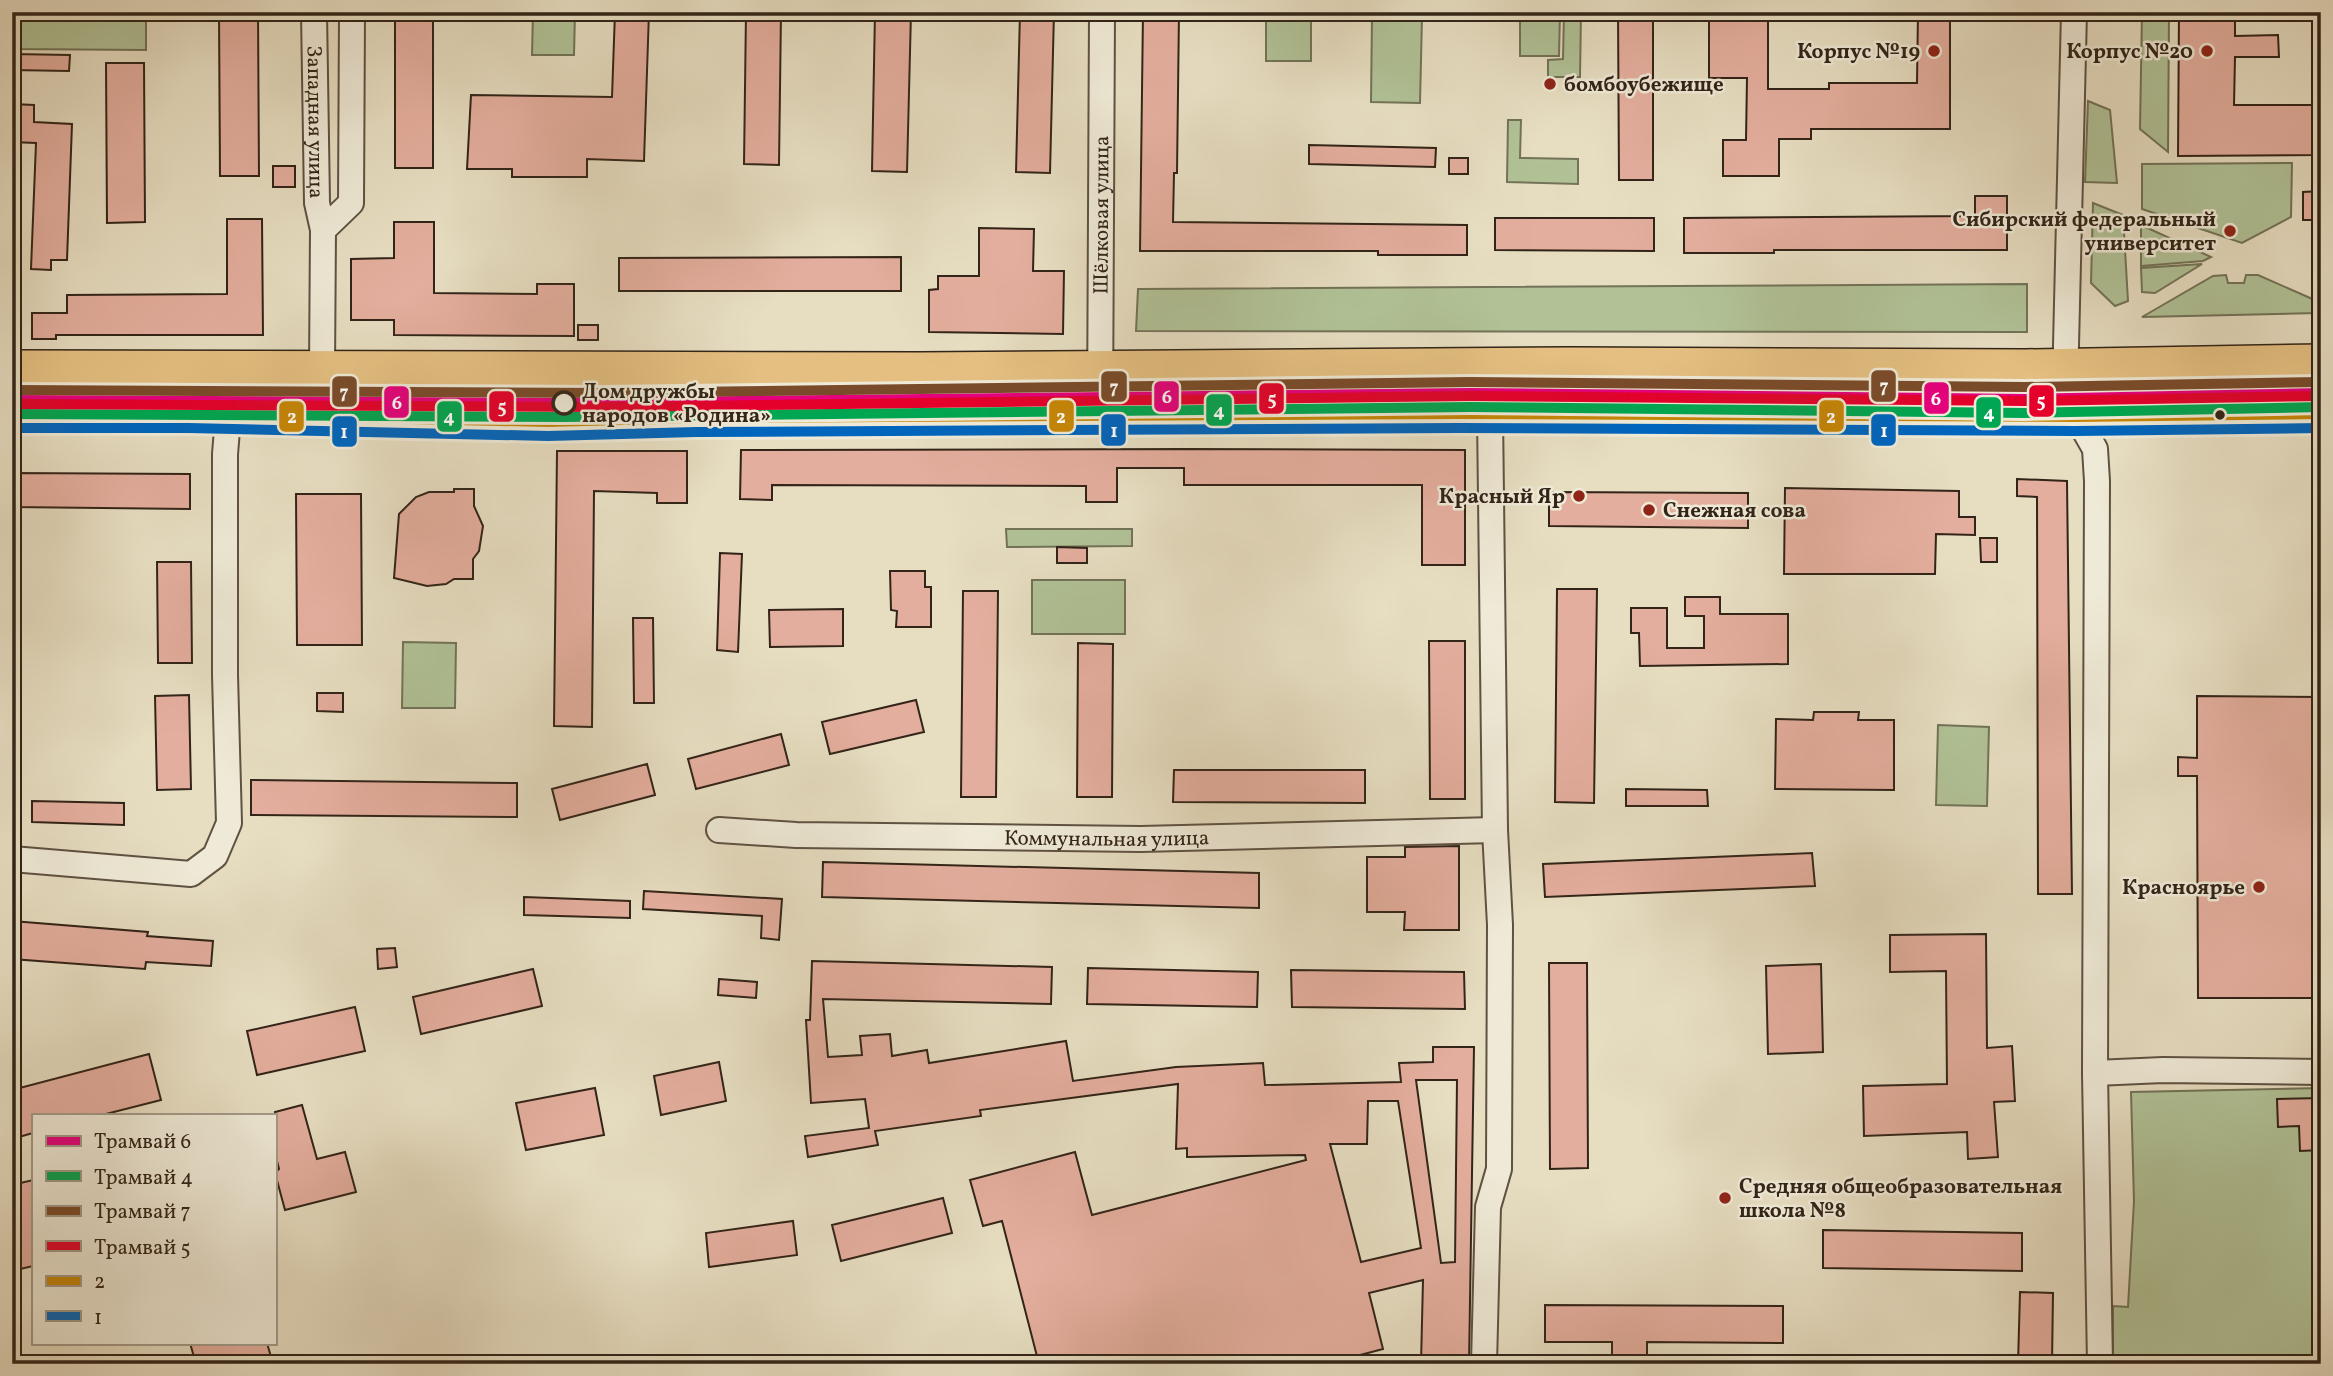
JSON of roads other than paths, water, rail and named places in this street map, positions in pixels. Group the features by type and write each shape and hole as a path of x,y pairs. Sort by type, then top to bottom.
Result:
{"highway":[{"path":"12,369 1099,370 1571,366 2066,367 2321,363"},
{"path":"12,414 548,422 696,418 1490,414 2075,417 2321,414"}],"street":[{"name":"Западная улица","path":"314,12 317,203 323,230 322,368"},
{"name":"Западная улица","path":"323,230 351,202 352,12"},
{"name":"Шёлковая улица","path":"1100,416 1102,12"},
{"path":"2074,12 2066,398 2095,449 2097,481 2095,1073 2101,1364"},
{"path":"12,859 191,874 215,856 229,823 225,661 225,454 232,369"},
{"path":"1484,1364 1488,1207 1499,1169 1500,925 1495,830 1490,414"},
{"name":"Коммунальная улица","path":"719,830 796,835 1141,839 1495,830"},
{"path":"2095,1073 2164,1070 2321,1072"}],"tram line":[{"name":"7","path":"12,390 602,393 1470,382 2025,387 2321,382"},
{"name":"6","path":"12,400 564,403 1470,393 2025,399 2321,393"},
{"name":"5","path":"12,404 602,407 1470,396 2025,401 2321,396"},
{"name":"4","path":"12,414 564,417 1470,407 2025,413 2321,407"}],"place":[{"name":"Корпус №19","path":"1934,51"},
{"name":"Корпус №20","path":"2207,51"},
{"name":"бомбоубежище","path":"1550,84"},
{"name":"Сибирский федеральный университет","path":"2230,231"},
{"name":"Дом дружбы народов «Родина»","path":"564,403"},
{"name":"Красный Яр","path":"1579,496"},
{"name":"Снежная сова","path":"1649,510"},
{"name":"Красноярье","path":"2259,887"},
{"name":"Средняя общеобразовательная школа №8","path":"1725,1198"}]}
